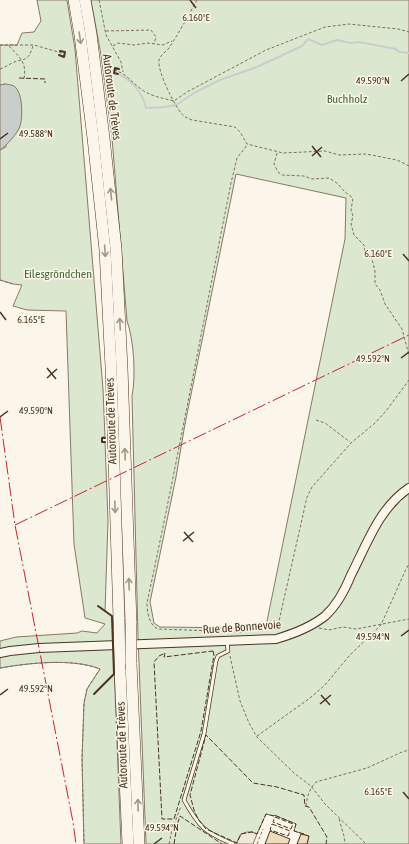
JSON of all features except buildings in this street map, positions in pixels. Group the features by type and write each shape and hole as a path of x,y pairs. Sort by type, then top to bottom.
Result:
{"highway":[{"name":"Autoroute de Trèves","path":"74,0 93,138 105,250 120,670 128,844"},
{"name":"Autoroute de Trèves","path":"85,0 91,34 116,249 122,368 131,663 139,844"}],"main road":[{"name":"Rue de Bonnevoie","path":"0,653 39,648 276,639 302,630 326,615 336,604 345,590 386,509 399,494 409,488"}],"lane":[{"path":"227,641 228,651 218,656 216,661 204,734 184,800 195,820 205,830 233,844"}],"path":[{"path":"99,0 105,31 121,62 123,73"},
{"path":"197,0 168,49 160,58 159,62 170,94 181,113 186,118 235,127 240,132 247,144 277,152 325,151 339,155 366,154 397,160 409,166"},
{"path":"174,101 187,92 266,50 325,27 349,24 398,29 409,32"},
{"path":"105,31 151,30 156,37 154,44"},
{"path":"113,46 118,43 134,45 148,43 164,45 173,41"},
{"path":"0,45 34,45 65,54"},
{"path":"0,69 13,62 23,61 30,56 34,45"},
{"path":"9,46 23,61 25,70 24,79"},
{"path":"114,70 123,73 140,88 156,96 174,101"},
{"path":"247,144 238,158 231,183 183,424 174,478 147,603 147,611 152,624 158,629 239,632 248,634 252,640"},
{"path":"277,152 274,164 278,172 282,175 304,176 312,179 329,178 337,183 353,198 351,210 353,216 351,224 354,235 364,245 365,252 372,259 375,271 375,284 380,290 385,304 402,329 409,355"},
{"path":"0,280 13,284"},
{"path":"276,639 307,497 312,487 351,442 375,423 386,411 409,380"},
{"path":"316,420 325,423 351,442"},
{"path":"257,737 310,698 325,685 349,656 381,625 409,564"},
{"path":"313,624 320,629 329,630 343,627 356,628 381,625 409,619"},
{"path":"228,651 232,661 234,678 240,701 248,722 257,737 294,773 311,786 325,804 366,844"},
{"path":"0,668 28,663 81,663 100,668 87,689 84,703 82,759 84,844"},
{"path":"306,806 311,786 316,782 367,768 409,750"},
{"path":"169,844 172,830 184,800"},
{"path":"339,818 345,844"},
{"path":"257,844 263,829"}],"green space":[{"name":"Eilesgröndchen","path":"37,0 67,0 75,49 103,389 105,437 102,437 102,442 105,442 108,521 105,611 112,616 121,844 84,844 82,759 84,703 87,689 100,669 77,664 50,662 0,668 0,641 16,637 77,633 82,631 97,633 105,624 85,618 74,544 66,311 27,310 13,306 22,285 0,280 0,150 6,147 5,84 0,85 0,45 17,45 22,33 34,32 41,21"},
{"name":"Buchholz","path":"91,0 409,0 409,844 307,844 309,836 294,831 296,824 274,815 266,814 257,834 252,832 241,834 236,844 226,841 225,844 146,844 138,637 132,396 134,358 127,321 112,138 101,55","holes":["236,174 346,198 345,239 266,626 240,628 160,627 154,623 150,602"]}],"shaded area":[{"path":"5,84 14,86 17,89 21,99 22,117 17,132 0,150 0,85"},
{"path":"247,832 257,834 253,844 236,844 241,834"}],"waterway":[{"path":"120,75 137,88 146,108 165,107 176,105 194,93 220,80 257,67 302,46 308,39 322,45 337,40 350,43 359,42 409,53"}],"fence":[{"path":"19,78 45,79 45,83"},
{"path":"213,651 214,655 201,731 174,819 162,819 154,662 159,656 165,653 164,657 213,651"},
{"path":"304,834 294,831 296,824 274,815 266,814 257,834 252,832 241,834 237,843 206,829 198,819 190,795 206,735 253,783 277,787 304,795 305,806 309,807 327,837 326,844"},
{"path":"174,844 180,816 222,844"},
{"path":"275,817 293,824 291,829 273,822 275,817"},
{"path":"272,824 290,831 288,836 270,830 272,824"}],"wall":[{"path":"59,55 64,57 65,52 60,51"},
{"path":"118,74 114,73 115,68 119,69"},
{"path":"105,438 102,438 102,442 105,442"},
{"path":"94,694 114,674 112,616 98,606"}],"power":[{"path":"15,525 409,335"},
{"path":"0,417 15,525 76,844"}]}
